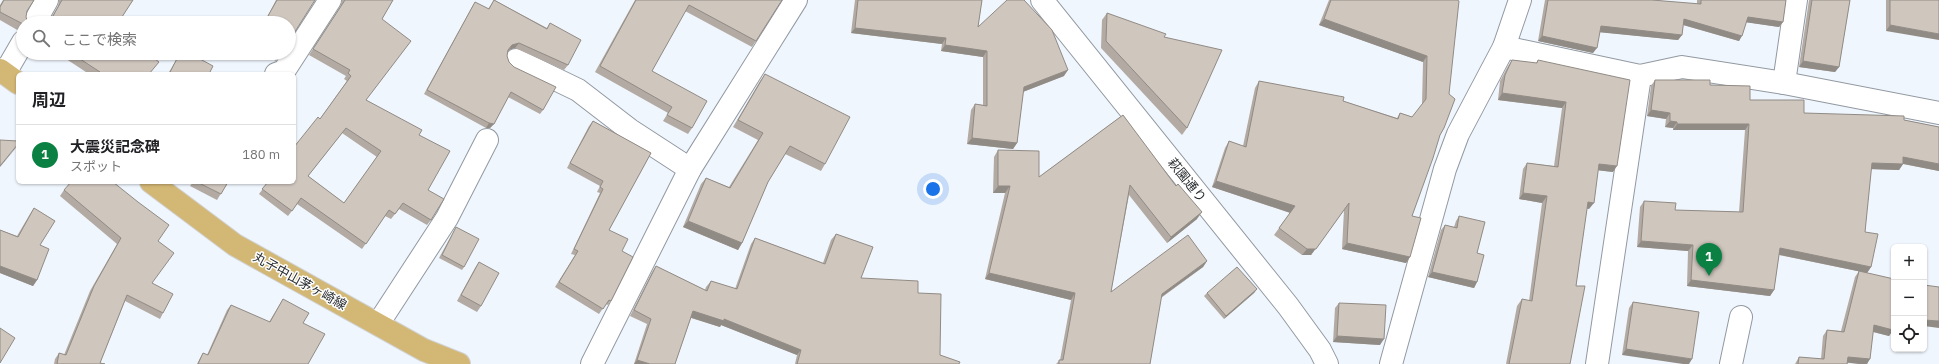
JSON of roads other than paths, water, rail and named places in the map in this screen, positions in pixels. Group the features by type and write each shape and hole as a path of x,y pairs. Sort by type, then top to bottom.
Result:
{"main road":[{"name":"丸子中山茅ヶ崎線","path":"158,184 235,245 424,350 459,364"}],"street":[{"path":"38,16 47,0"},
{"path":"296,52 330,0"},
{"path":"592,364 690,169 796,0"},
{"name":"萩園通り","path":"1042,0 1288,306 1320,350 1327,364"},
{"path":"1391,364 1445,169 1458,134 1504,47 1520,0"},
{"path":"1784,83 1796,0"},
{"path":"1504,47 1640,76 1682,67 1784,83 1939,113"},
{"path":"8,75 16,57"},
{"path":"281,72 284,71 291,60"},
{"path":"516,60 578,90 630,130 690,169"},
{"path":"1597,364 1640,76"},
{"path":"378,324 447,218 487,140"},
{"path":"1731,364 1741,317"}],"place":[{"name":"大震災記念碑","path":"1709,276"}]}
